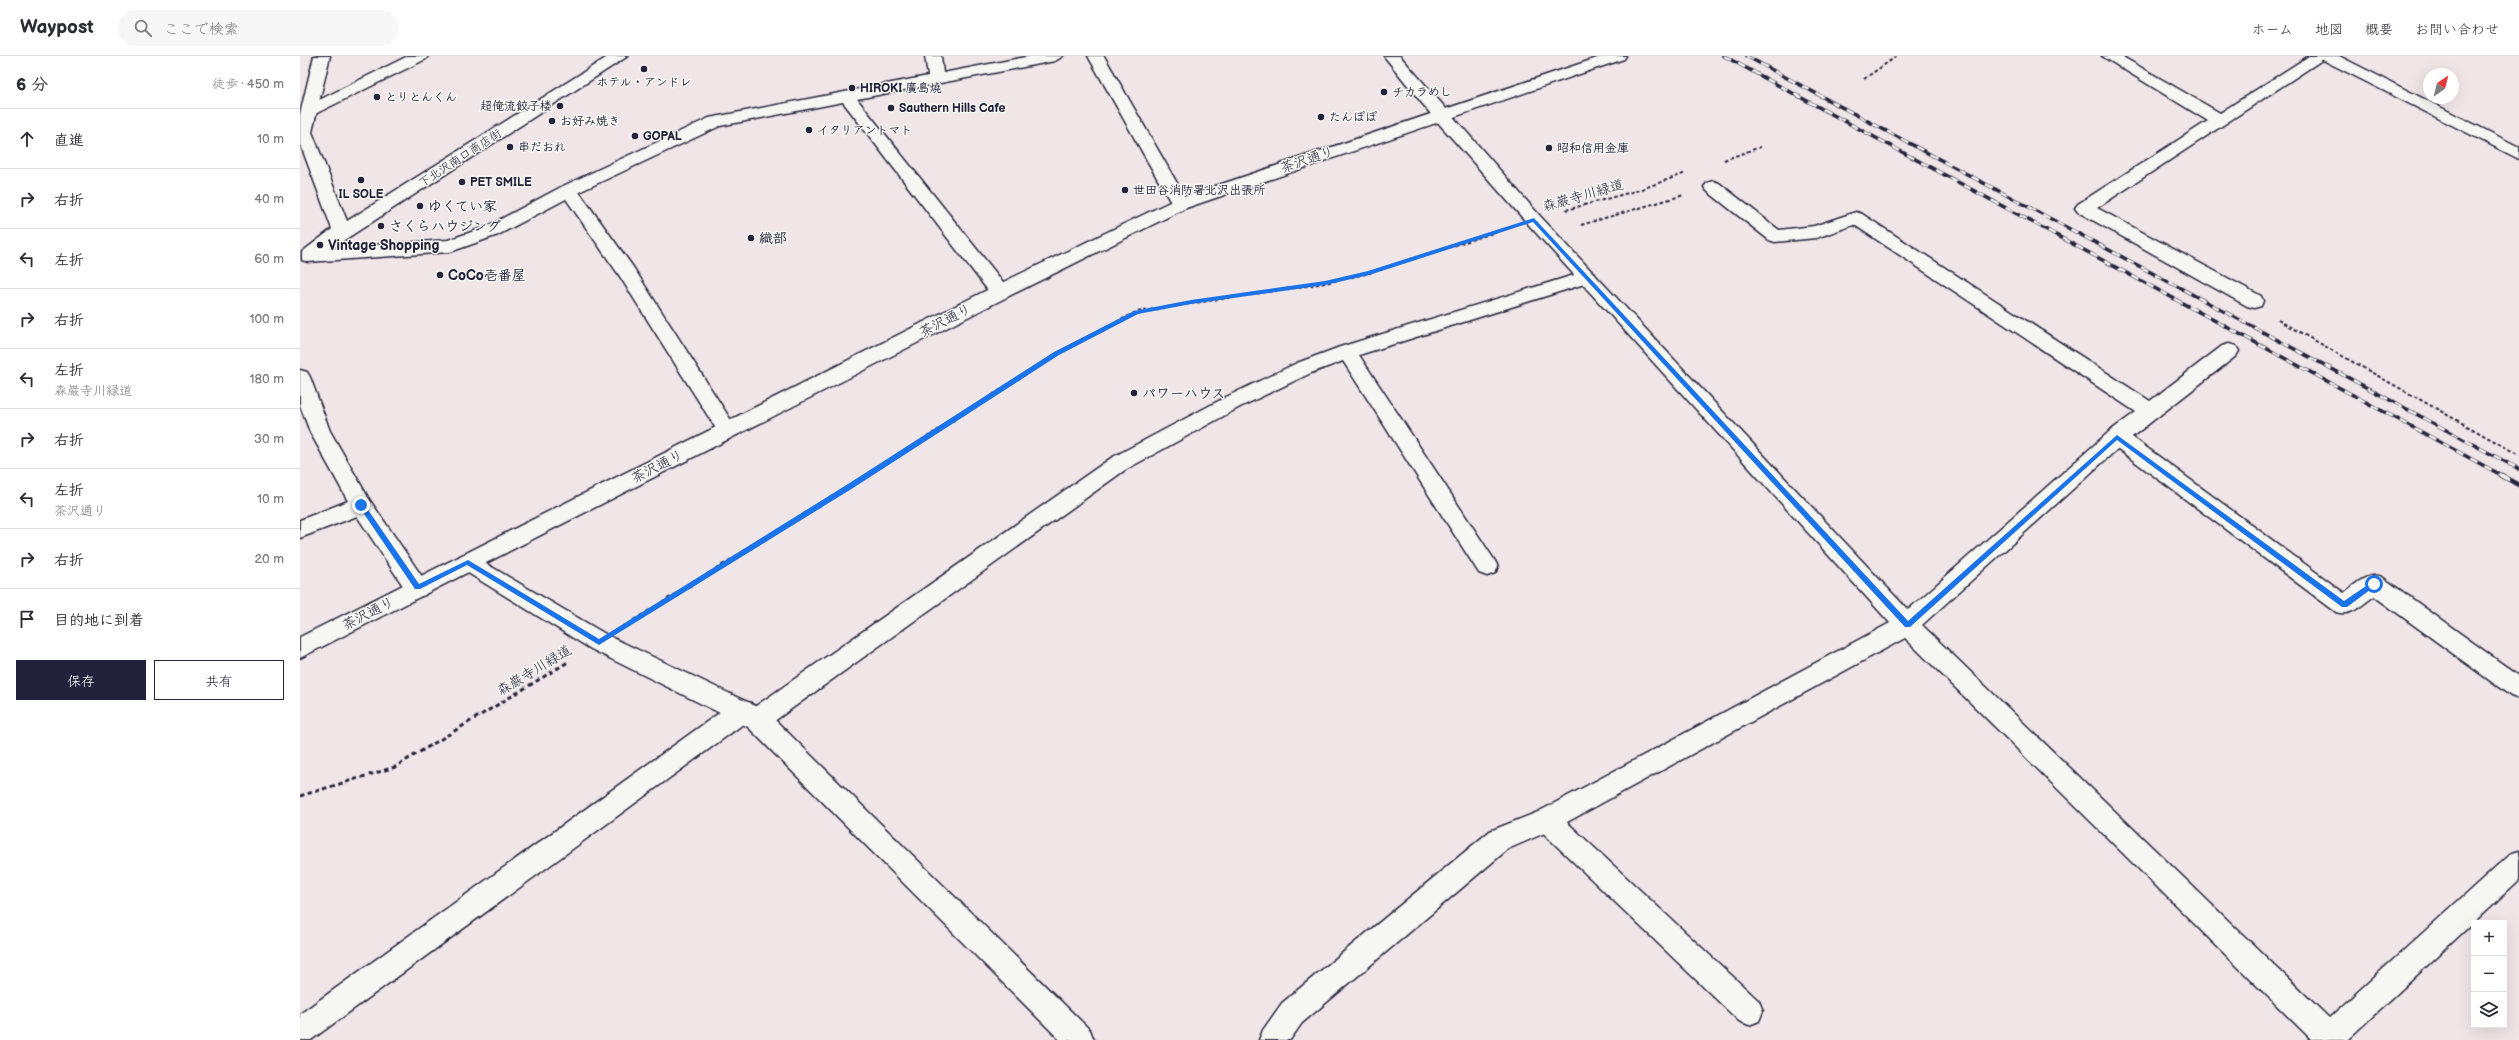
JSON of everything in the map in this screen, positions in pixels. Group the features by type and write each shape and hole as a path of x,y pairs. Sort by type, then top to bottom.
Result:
{"street":[{"path":"322,56 304,132 342,231"},
{"path":"309,111 420,56"},
{"name":"下北沢南口商店街","path":"306,257 342,231 374,213 620,56"},
{"path":"933,56 936,79"},
{"path":"306,257 450,246 492,231 569,190 715,122 1055,56"},
{"path":"1096,56 1180,204"},
{"path":"1392,56 1440,114 1534,220 1907,625 2330,1038 2519,863"},
{"name":"茶沢通り","path":"300,648 1000,292 1180,204 1440,114 1618,56"},
{"path":"2110,56 2220,120"},
{"path":"2254,301 2084,208 2320,56"},
{"path":"2327,56 2519,154"},
{"path":"847,97 1000,292"},
{"path":"1713,187 1775,236 1816,232 1856,218 2151,412"},
{"path":"569,190 626,271 727,430"},
{"path":"300,1031 749,715 1118,464 1233,402 1304,368 1347,352 1587,277"},
{"path":"1273,1040 1292,1013 1499,840 1547,820 1907,625 2117,437 2229,351"},
{"path":"1347,352 1487,567"},
{"path":"300,377 320,432 361,505 417,588"},
{"path":"2117,437 2344,605 2374,584 2519,690"},
{"path":"300,529 361,505"},
{"path":"468,562 599,642 749,715 1080,1040"},
{"path":"1547,820 1749,1010"}],"path":[{"path":"1864,79 1896,56"},
{"path":"1718,162 1760,147"},
{"name":"森巌寺川緑道","path":"300,796 395,767 850,486 1056,354 1136,312 1191,302 1325,283 1369,273 1534,220 1639,190 1689,172"},
{"path":"1576,226 1713,187"},
{"path":"2254,301 2284,325 2519,455"}],"railway":[{"path":"1724,56 2503,476"},
{"path":"1746,56 2519,469"},
{"path":"2501,475 2519,485"}],"place":[{"name":"ホテル・アンドレ","path":"644,69"},
{"name":"HIROKI 廣島燒","path":"852,88"},
{"name":"チカラめし","path":"1384,92"},
{"name":"とりとんくん","path":"377,97"},
{"name":"超俺流餃子楼","path":"560,106"},
{"name":"Sauthern Hills Cafe","path":"891,108"},
{"name":"たんぽぽ","path":"1321,117"},
{"name":"お好み焼き","path":"552,121"},
{"name":"イタリアントマト","path":"809,130"},
{"name":"GOPAL","path":"635,136"},
{"name":"串だおれ","path":"510,147"},
{"name":"昭和信用金庫","path":"1549,148"},
{"name":"IL SOLE","path":"361,180"},
{"name":"PET SMILE","path":"462,182"},
{"name":"世田谷消防署北沢出張所","path":"1125,190"},
{"name":"ゆくてい家","path":"420,206"},
{"name":"さくらハウジング","path":"381,226"},
{"name":"織部","path":"751,238"},
{"name":"Vintage Shopping","path":"320,245"},
{"name":"CoCo壱番屋","path":"440,275"},
{"name":"パワーハウス","path":"1134,393"}],"route":[{"path":"361,505 417,588 468,562 599,642 850,486 1056,354 1136,312 1191,302 1325,283 1369,273 1534,220 1907,625 2117,437 2344,605 2374,584"}]}
